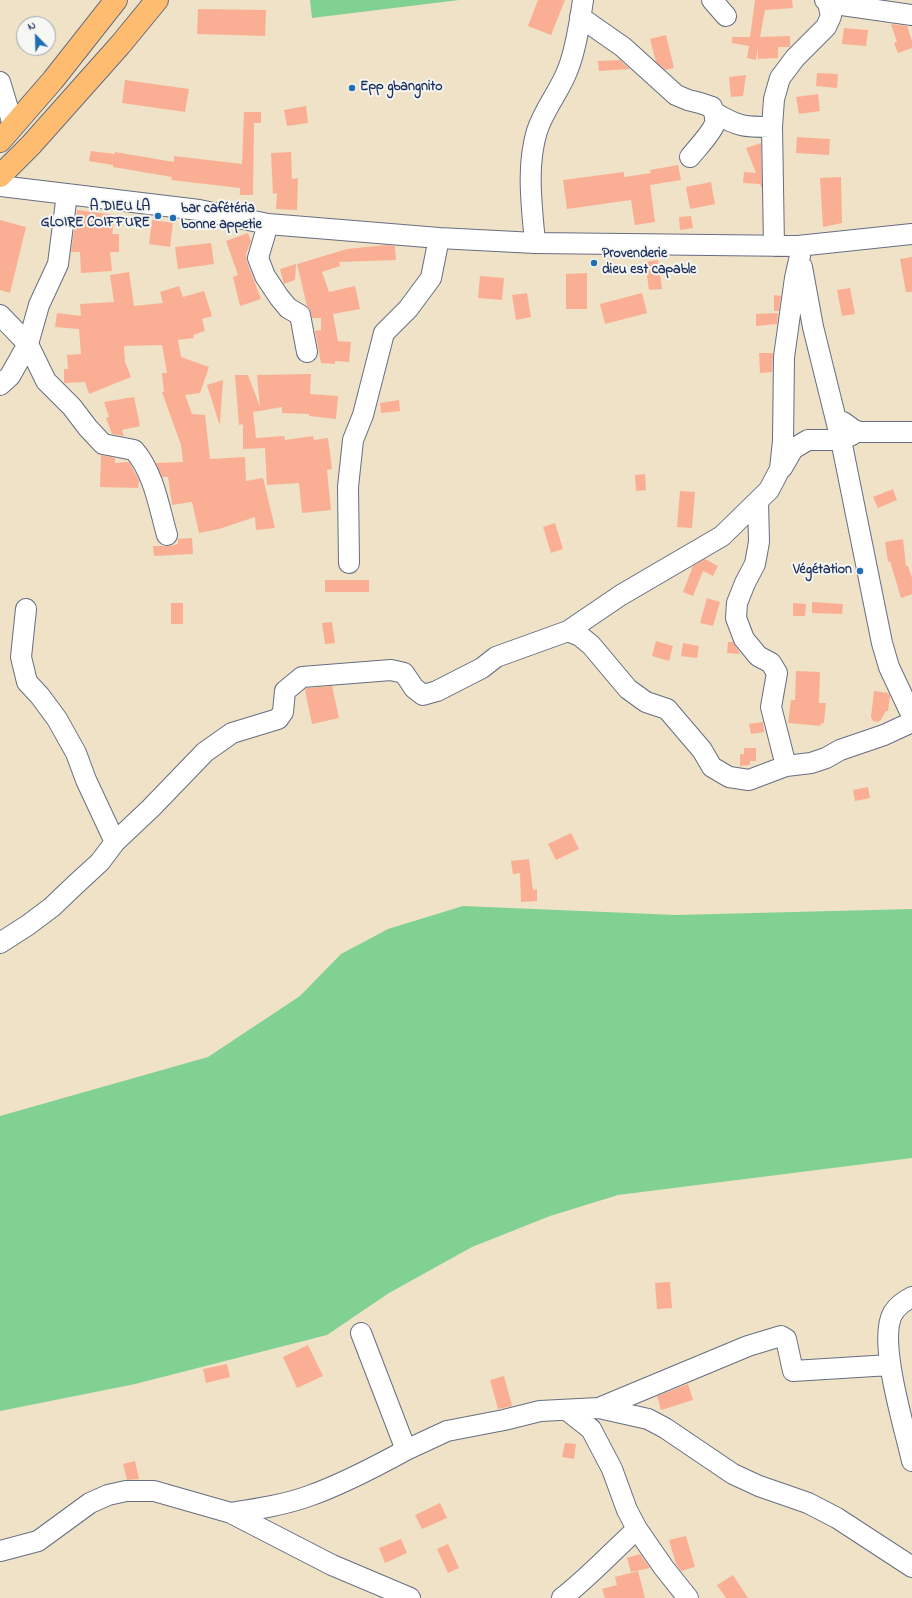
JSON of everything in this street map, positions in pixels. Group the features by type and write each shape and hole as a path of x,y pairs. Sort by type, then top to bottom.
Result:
{"main road":[{"path":"6,133 53,80 116,0"},
{"path":"0,176 41,134 120,45 157,0"}],"street":[{"path":"712,0 726,16"},
{"path":"774,246 772,127 774,98 780,78 795,58 826,26 831,16 827,1 912,15"},
{"path":"582,8 676,95 712,107 715,113 715,122 712,129 690,157"},
{"path":"535,243 531,160 537,131 547,108 560,87 568,68 582,8"},
{"path":"0,82 6,133"},
{"path":"715,113 732,123 745,128 772,127"},
{"path":"0,186 199,210 268,224 439,238 535,243 774,246 799,251 912,234"},
{"path":"0,385 10,376 28,344 39,305 58,264 68,194"},
{"path":"268,224 258,258 266,276 279,297 288,308 300,315 307,352"},
{"path":"348,563 348,487 353,440 363,415 384,333 408,309 431,278 439,238"},
{"path":"799,251 813,327 834,415 848,435 882,644 889,667 912,716"},
{"path":"780,469 783,441 784,357 799,251"},
{"path":"0,314 28,344 46,381 72,407 88,428 103,444 134,450 142,460 151,480 167,535"},
{"path":"0,943 52,907 100,862 114,842 151,808 205,752 232,733 278,719 283,712 285,691 302,677 391,670 404,673 414,688 423,695 437,691 482,668 496,657 568,631 621,595 722,536 769,490 793,449 808,440 860,432 912,432"},
{"path":"758,502 759,542 755,564 737,603 736,618 744,639 758,656 771,663 777,673 770,707 786,766"},
{"path":"26,610 21,657 27,682 40,696 57,719 76,753 86,780 114,842"},
{"path":"568,631 580,636 591,645 628,689 646,702 667,709 702,750 712,767 729,777 749,780 786,766 811,763 826,758 840,750 884,735 912,722"},
{"path":"912,1297 902,1302 893,1313 888,1336 890,1365 912,1460"},
{"path":"361,1333 406,1450"},
{"path":"231,1513 269,1507 309,1496 359,1475 406,1450 447,1431 504,1420 540,1411 568,1411 599,1408 748,1346 782,1336 786,1339 794,1371 890,1365"},
{"path":"599,1408 648,1419 665,1428 733,1474 759,1486 808,1503 837,1518 912,1566"},
{"path":"568,1411 591,1429 612,1470 627,1510 637,1529 664,1568 688,1598"},
{"path":"0,1551 38,1541 90,1503 108,1494 126,1491 154,1491 231,1513 332,1564 410,1598"},
{"path":"562,1598 585,1580 609,1554 637,1529"}],"green space":[{"path":"310,0 459,0 312,18"},
{"path":"463,906 676,915 912,909 912,1158 618,1195 550,1216 472,1247 389,1293 327,1335 135,1384 0,1411 0,1116 208,1057 300,996 341,954 388,929"}],"building":[{"path":"538,0 565,0 551,35 528,26"},
{"path":"755,0 792,0 793,8 765,10 760,37 790,36 790,47 778,47 778,58 758,59 758,47 756,60 747,58 749,46 732,43 732,37 750,37"},
{"path":"198,9 266,10 265,36 197,34"},
{"path":"891,24 907,26 912,41 912,48 898,53 894,43 897,42"},
{"path":"844,28 868,30 866,46 842,44"},
{"path":"666,35 674,68 665,70 656,62 650,39"},
{"path":"620,60 630,69 599,71 598,61"},
{"path":"817,73 838,74 837,88 816,86"},
{"path":"746,75 743,96 731,97 729,77"},
{"path":"125,80 189,89 185,112 122,103"},
{"path":"818,94 820,111 799,114 796,97"},
{"path":"306,106 308,123 287,126 284,110"},
{"path":"244,112 261,112 261,123 254,123 253,195 240,195 240,188 171,180 172,177 113,167 113,165 89,161 91,151 115,154 115,152 174,162 174,156 242,164"},
{"path":"797,137 830,139 829,155 796,153"},
{"path":"761,143 762,188 760,184 743,183 744,172 756,173 746,148"},
{"path":"291,152 292,179 298,178 297,210 276,209 277,193 273,194 271,153"},
{"path":"678,165 681,180 650,185 655,222 635,225 631,200 567,209 563,180 624,172 624,177 651,173 650,170"},
{"path":"841,177 842,223 823,227 820,178"},
{"path":"711,182 715,204 690,209 686,187"},
{"path":"77,210 115,215 112,234 119,234 119,252 110,252 112,271 81,273 80,252 71,252"},
{"path":"691,216 693,228 680,230 679,217"},
{"path":"0,220 26,227 10,293 0,290"},
{"path":"152,220 173,223 170,247 149,244"},
{"path":"248,233 251,241 246,254 247,262 261,299 240,306 233,277 238,275 226,241"},
{"path":"211,243 214,264 178,269 175,247"},
{"path":"386,245 395,246 396,260 339,262 340,266 322,272 329,292 355,286 360,309 333,314 338,341 351,342 349,362 335,361 335,364 321,363 315,331 321,330 321,318 312,318 310,309 307,306 297,264 347,249"},
{"path":"912,257 912,292 906,292 900,259"},
{"path":"658,260 662,289 649,290 645,262"},
{"path":"296,264 295,280 284,284 280,269"},
{"path":"129,272 134,306 163,303 160,292 179,286 183,297 204,291 212,316 202,319 205,331 193,335 194,338 178,340 181,357 209,367 200,393 185,395 192,414 205,415 210,459 245,457 246,481 263,478 275,528 256,530 255,517 219,529 199,533 192,502 172,505 168,477 162,477 156,463 183,462 181,445 162,392 164,392 162,373 167,373 162,345 124,346 125,362 131,377 89,394 85,382 64,383 64,369 68,369 67,355 81,354 79,329 55,327 57,313 81,316 80,304 114,302 110,275"},
{"path":"587,273 587,309 566,309 566,274"},
{"path":"480,276 504,278 502,300 478,298"},
{"path":"850,288 855,314 842,316 837,290"},
{"path":"527,293 531,317 516,320 512,295"},
{"path":"642,293 647,313 605,324 600,304"},
{"path":"774,295 781,296 779,311 774,311"},
{"path":"778,313 777,324 756,326 756,314"},
{"path":"759,353 773,353 772,372 760,373"},
{"path":"311,374 310,394 338,396 336,419 309,416 309,414 282,413 282,407 253,412 256,438 284,436 285,440 313,436 314,440 328,438 332,469 327,470 331,510 302,513 299,483 267,485 265,448 243,449 243,424 239,425 235,375 248,375 260,407 257,375"},
{"path":"223,380 220,423 219,423 207,385"},
{"path":"134,397 140,426 122,430 124,436 112,434 106,418 109,417 104,402"},
{"path":"399,400 400,411 381,413 380,403"},
{"path":"101,455 115,458 115,463 129,462 139,480 138,488 100,487"},
{"path":"645,474 646,490 636,491 635,475"},
{"path":"893,489 897,500 878,508 873,497"},
{"path":"680,491 695,492 692,528 677,527"},
{"path":"555,523 563,549 551,553 543,527"},
{"path":"192,538 193,554 154,556 153,546 170,546 178,544 178,539"},
{"path":"903,539 906,566 908,566 912,578 912,594 901,598 890,561 888,562 885,542"},
{"path":"705,559 718,566 713,576 703,571 693,596 683,592 693,566"},
{"path":"325,580 369,580 369,592 325,592"},
{"path":"707,598 720,602 713,626 700,623"},
{"path":"812,602 843,604 842,614 812,613"},
{"path":"171,603 183,603 183,624 171,624"},
{"path":"793,603 806,604 805,616 793,616"},
{"path":"332,622 335,643 325,644 322,623"},
{"path":"656,641 673,646 669,661 652,656"},
{"path":"728,642 733,642 740,654 727,653"},
{"path":"683,643 699,646 697,658 681,656"},
{"path":"796,671 820,672 819,703 826,703 824,723 820,724 821,726 788,723 791,700 795,700"},
{"path":"332,686 339,718 312,724 305,690 307,688"},
{"path":"874,691 888,693 890,696 888,711 886,711 881,720 877,722 873,721 871,717"},
{"path":"763,722 764,732 751,734 749,724"},
{"path":"744,748 756,748 756,761 750,761 750,765 740,766 740,754 744,754"},
{"path":"868,787 870,798 855,801 853,790"},
{"path":"571,833 579,849 556,860 548,844"},
{"path":"529,859 533,890 537,889 537,901 521,902 520,873 513,874 511,861"},
{"path":"670,1282 672,1308 657,1309 655,1283"},
{"path":"308,1345 323,1376 297,1388 283,1357"},
{"path":"227,1364 230,1377 206,1383 203,1369"},
{"path":"504,1376 512,1406 498,1409 490,1380"},
{"path":"688,1384 693,1400 661,1410 657,1396"},
{"path":"565,1443 576,1444 574,1459 562,1457"},
{"path":"135,1461 139,1479 127,1480 123,1464"},
{"path":"440,1503 447,1518 422,1529 415,1515"},
{"path":"686,1536 695,1567 681,1571 676,1564 669,1540"},
{"path":"401,1539 407,1553 385,1563 379,1548"},
{"path":"448,1544 459,1568 448,1573 437,1549"},
{"path":"640,1554 650,1568 631,1572 627,1558"},
{"path":"638,1571 645,1598 605,1598 602,1589 617,1585 615,1577"},
{"path":"733,1575 748,1598 726,1598 717,1585"}],"place":[{"name":"Epp gbangnito","path":"352,88"},
{"name":"A DIEU LA GLOIRE COIFFURE","path":"158,216"},
{"name":"bar cafétéria bonne appetie","path":"173,218"},
{"name":"Provenderie dieu est capable","path":"594,263"},
{"name":"Végétation","path":"860,571"}]}
